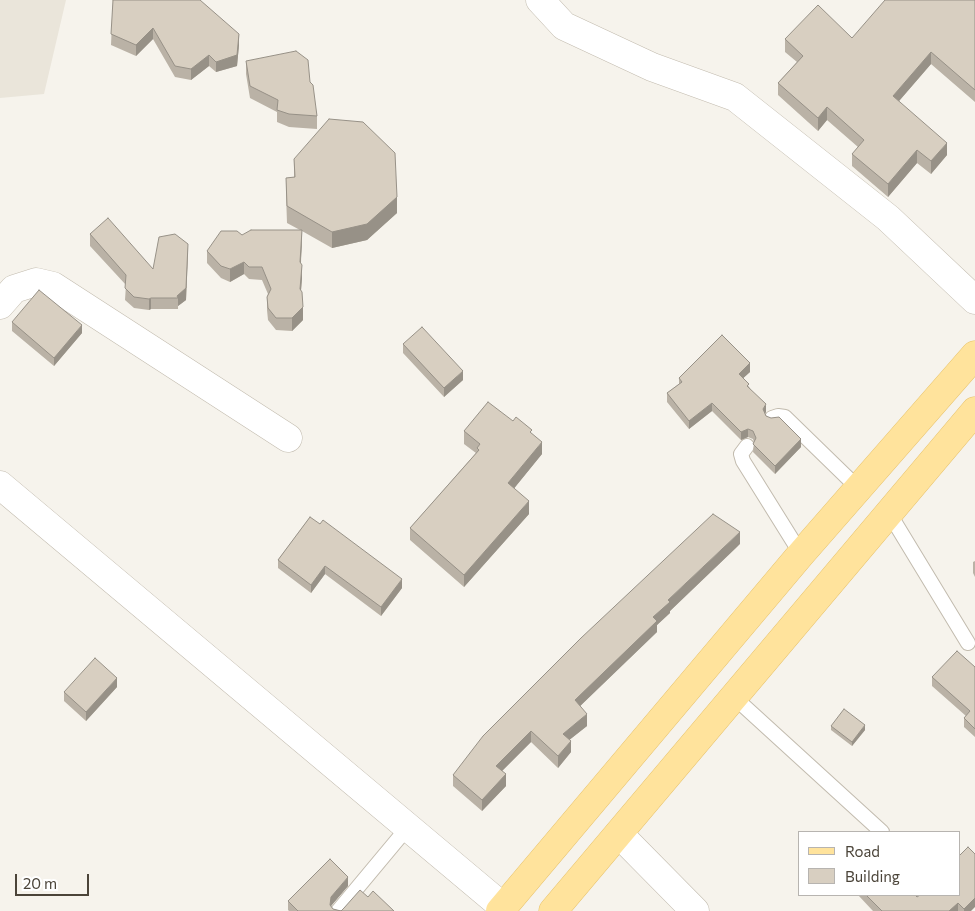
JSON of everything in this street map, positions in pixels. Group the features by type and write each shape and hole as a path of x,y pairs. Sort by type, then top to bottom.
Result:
{"main road":[{"path":"501,909 801,554 975,355"},
{"path":"553,911 975,411"}],"street":[{"path":"540,0 564,26 652,67 735,97 888,218 975,300"},
{"path":"0,305 14,289 36,282 53,286 288,438"},
{"path":"0,485 408,827 501,909"},
{"path":"619,834 695,911"}],"lane":[{"path":"772,418 778,416 785,417 858,488"},
{"path":"747,446 741,454 743,461 801,554"},
{"path":"889,513 968,643"},
{"path":"734,696 881,831"},
{"path":"338,911 408,827"}],"shaded area":[{"path":"0,0 66,0 44,94 0,98"}],"building":[{"path":"113,0 200,0 239,34 237,55 216,62 209,55 191,69 175,66 153,28 136,45 111,34"},
{"path":"885,0 975,0 975,90 931,52 893,96 947,143 931,161 917,150 888,184 852,154 864,140 827,107 818,118 778,83 803,56 785,39 818,5 852,38"},
{"path":"296,51 308,60 310,82 313,85 317,116 289,114 277,110 278,100 250,86 246,61"},
{"path":"329,119 363,122 395,153 397,197 367,224 332,232 287,206 286,178 295,177 294,159"},
{"path":"108,218 153,269 159,237 175,234 188,244 186,288 177,296 178,298 149,299 134,297 125,288 126,275 90,234"},
{"path":"251,230 302,230 300,289 303,307 292,318 276,318 268,308 267,297 271,289 262,267 249,267 244,262 230,269 221,266 207,251 221,231 237,231 242,235"},
{"path":"39,290 82,325 54,358 12,322"},
{"path":"422,327 463,371 444,388 403,344"},
{"path":"722,335 750,363 739,374 749,384 747,386 766,404 763,409 766,416 771,418 779,417 801,439 775,466 753,444 756,438 753,431 748,429 741,432 712,403 689,421 667,393 682,382 679,378"},
{"path":"488,402 513,421 516,417 532,430 530,432 542,442 508,483 529,501 464,575 410,528 479,450 477,448 480,444 464,431"},
{"path":"713,514 740,532 668,600 670,602 653,617 657,621 575,700 587,714 563,734 571,741 558,756 531,731 496,766 506,774 482,800 453,775 483,736 581,638"},
{"path":"310,517 320,524 323,520 402,579 381,607 325,566 311,585 278,560"},
{"path":"957,651 975,667 975,729 964,718 970,711 932,677"},
{"path":"95,658 117,678 86,712 64,692"},
{"path":"844,709 865,725 852,742 831,726"},
{"path":"968,847 975,854 975,898 964,909 958,903 949,911 882,911 867,896 960,896 960,855"},
{"path":"330,859 348,877 331,897 330,905 333,909 341,911 298,911 288,901"},
{"path":"360,890 368,897 373,891 394,911 341,911"}]}
